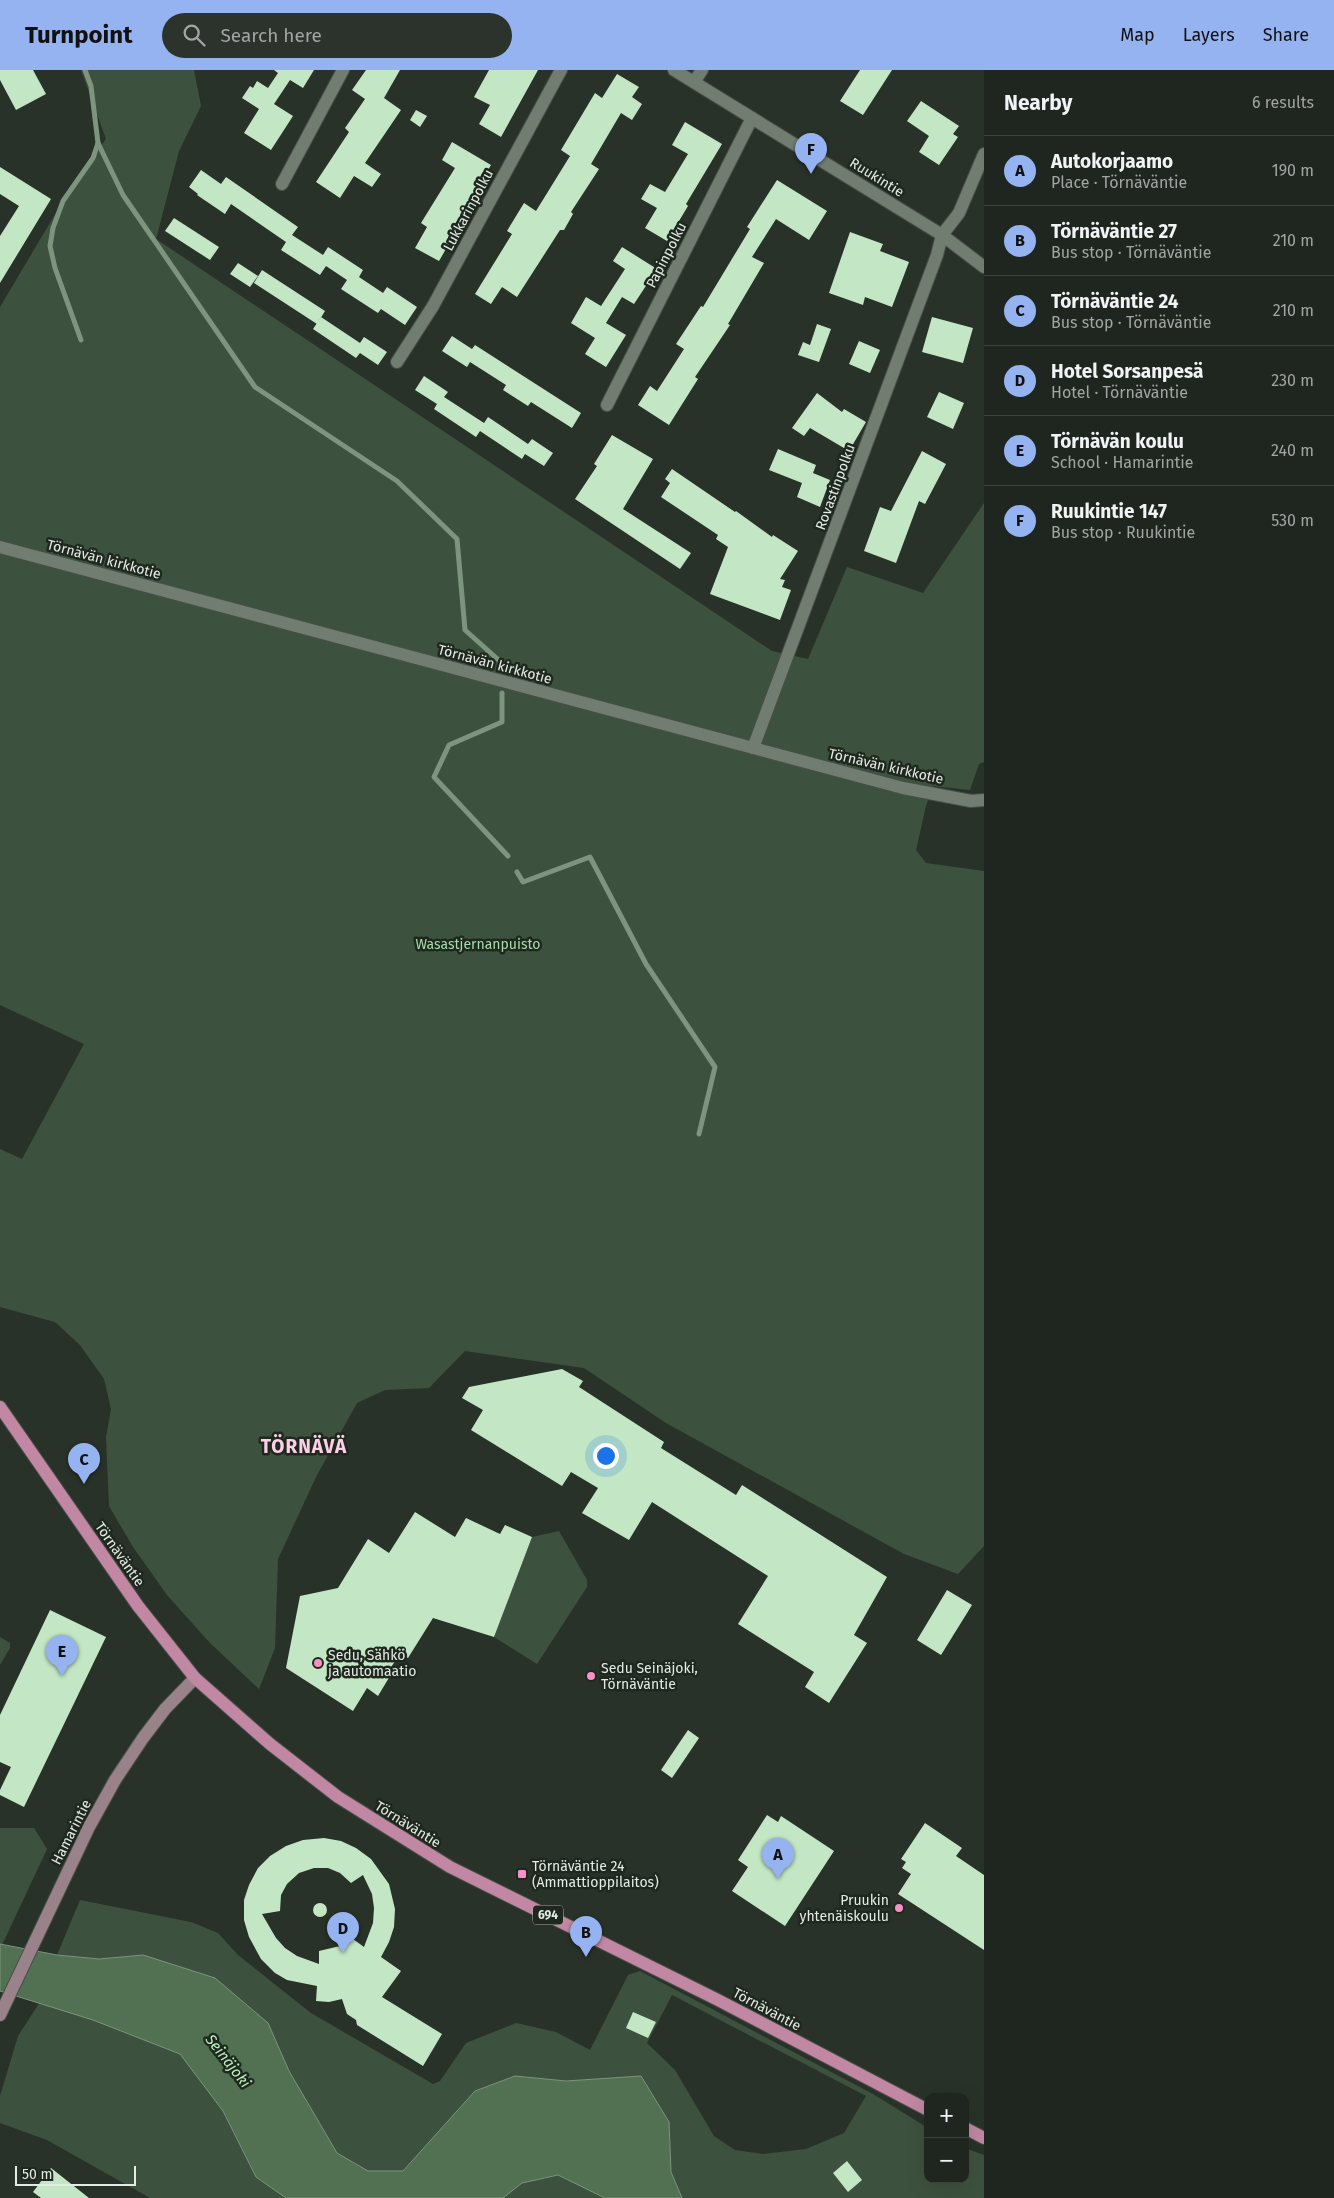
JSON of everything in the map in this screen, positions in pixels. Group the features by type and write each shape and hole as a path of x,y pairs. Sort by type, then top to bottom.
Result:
{"main road":[{"name":"Törnäväntie","path":"0,1407 138,1606 195,1678 263,1738 338,1797 450,1867 718,2000 924,2108"},
{"name":"Hamarintie","path":"0,2015 89,1827 115,1780 165,1709 195,1678"},
{"path":"969,2130 984,2138"}],"street":[{"path":"282,184 343,70"},
{"name":"Lukkarinpolku","path":"398,362 433,306 561,70"},
{"name":"Ruukintie","path":"674,70 942,235 984,267"},
{"path":"694,82 702,70"},
{"name":"Papinpolku","path":"607,405 752,118"},
{"path":"942,235 959,213 984,154"},
{"name":"Rovastinpolku","path":"753,748 937,255 942,235"},
{"name":"Törnävän kirkkotie","path":"0,547 903,788 971,801 984,800"}],"green space":[{"name":"Wasastjernanpuisto","path":"81,70 194,70 201,106 179,151 156,239 772,651 808,659 847,567 923,593 984,503 984,762 979,764 970,790 933,786 926,806 916,850 926,863 984,871 984,1546 958,1574 904,1554 666,1423 584,1368 465,1351 429,1388 385,1390 357,1403 317,1475 278,1559 275,1648 259,1689 210,1643 167,1595 133,1547 109,1506 106,1437 111,1409 104,1379 80,1345 55,1322 0,1307 0,1149 22,1159 84,1044 0,1005 0,307 73,184 106,139"},
{"path":"559,1531 587,1580 587,1587 537,1664 494,1637 532,1537"},
{"path":"0,1637 10,1643 10,1648 0,1665"},
{"path":"0,1828 34,1828 47,1849 2,1945 0,1944"},
{"path":"80,1900 191,1922 218,1933 238,1955 311,2013 433,2084 440,2081 466,2043 516,2023 556,2032 590,2050 628,1975 640,1971 873,2094 924,2126 924,2183 969,2183 969,2149 984,2155 984,2198 682,2198 671,2172 669,2122 641,2076 566,2081 515,2076 475,2091 403,2171 368,2171 337,2153 289,2071 268,2023 143,1955 99,1959 57,1955","holes":["672,1995 866,2096 844,2133 806,2149 763,2154 735,2150 714,2136 675,2070 647,2043"]},
{"path":"40,2002 93,2020 180,2054 223,2111 256,2177 286,2198 150,2198 47,2140 0,2123 0,2096 18,2036"},
{"path":"559,2175 605,2198 503,2198 522,2183"}],"water":[{"name":"Seinäjoki","path":"0,1944 57,1955 99,1959 143,1955 215,1978 268,2023 289,2071 337,2153 368,2171 403,2171 475,2091 515,2076 566,2081 641,2076 669,2122 671,2172 682,2198 605,2198 558,2175 522,2183 503,2198 286,2198 256,2177 223,2111 180,2054 93,2020 0,1991"}],"building":[{"path":"0,70 33,70 46,94 16,110 0,80"},
{"path":"274,70 314,70 303,88 290,80 274,104 293,116 271,150 244,133 259,109 242,98 250,86 253,88 257,81 268,88 278,73"},
{"path":"366,70 400,70 384,98 401,110 365,163 381,174 372,187 354,176 340,198 316,182 349,132 345,128 365,99 352,90"},
{"path":"489,70 538,70 501,137 479,124 490,105 474,97"},
{"path":"860,70 892,70 863,115 840,101"},
{"path":"617,74 639,87 632,97 642,104 632,120 621,113 591,164 599,169 571,212 573,214 564,230 560,230 517,297 502,287 491,304 475,294 512,234 507,231 524,203 536,211 570,156 561,150 595,93 602,98"},
{"path":"921,101 959,126 953,134 958,137 939,165 919,152 929,136 907,121"},
{"path":"416,110 427,116 420,127 410,120"},
{"path":"685,122 722,144 686,204 688,206 667,241 645,228 657,208 641,199 650,184 665,192 688,154 672,145"},
{"path":"452,142 491,165 450,233 454,235 439,261 415,248 427,227 421,223 455,168 442,160"},
{"path":"0,167 51,199 0,283 0,236 19,206 0,194"},
{"path":"201,170 221,184 226,177 298,227 292,235 323,255 328,247 363,270 359,277 383,293 387,287 417,307 405,325 381,309 378,313 341,289 347,280 326,266 320,275 281,250 286,242 231,204 225,214 197,195 189,187"},
{"path":"777,180 827,211 809,240 776,219 752,257 764,263 728,324 730,325 695,377 698,379 669,425 638,405 650,386 657,391 684,349 676,344 701,306 703,307 750,229 747,227"},
{"path":"174,218 219,247 210,260 165,231"},
{"path":"850,232 883,244 880,251 909,262 892,307 865,297 863,305 829,293"},
{"path":"622,247 657,269 634,304 622,297 606,323 626,335 606,367 585,354 595,338 571,323 586,297 601,306 625,269 613,261"},
{"path":"238,263 258,276 250,287 230,274"},
{"path":"262,270 325,311 317,324 254,283"},
{"path":"321,317 360,343 364,337 387,352 378,365 360,353 356,358 313,329"},
{"path":"932,317 973,328 963,363 922,352"},
{"path":"817,324 831,329 819,362 798,355 803,342 810,345"},
{"path":"452,336 472,349 475,345 581,413 572,428 531,402 528,406 503,390 506,385 470,362 467,367 442,351"},
{"path":"859,341 880,350 870,373 849,364"},
{"path":"424,376 448,392 444,397 484,423 488,417 528,444 532,439 553,453 544,466 525,454 522,459 480,431 476,437 434,409 437,404 415,390"},
{"path":"939,392 964,403 953,429 927,417"},
{"path":"817,393 842,412 844,409 866,422 849,451 810,428 804,436 792,428"},
{"path":"612,435 653,459 623,509 691,553 680,569 575,499 597,466 594,464"},
{"path":"778,449 816,465 813,473 830,480 820,507 797,497 802,483 769,470"},
{"path":"922,451 946,464 925,504 919,501 896,563 864,551 880,507 891,511"},
{"path":"672,469 772,537 773,535 798,551 780,579 785,580 782,587 791,590 780,620 710,594 728,547 716,539 718,535 661,497 670,483 665,479"},
{"path":"562,1369 583,1381 579,1387 664,1442 661,1448 736,1495 742,1485 887,1577 854,1635 867,1643 829,1703 805,1687 814,1672 738,1624 768,1576 652,1502 629,1540 582,1513 598,1488 571,1472 562,1486 471,1430 483,1410 462,1398 469,1387"},
{"path":"415,1512 455,1537 466,1518 500,1534 505,1525 532,1537 494,1637 433,1618 408,1658 400,1654 387,1673 390,1676 378,1696 367,1688 353,1711 286,1668 300,1596 338,1588 368,1539 389,1553"},
{"path":"947,1590 972,1605 941,1655 917,1640"},
{"path":"50,1610 106,1637 24,1807 0,1795 0,1790 11,1767 0,1762 0,1715"},
{"path":"688,1730 699,1738 672,1778 661,1770"},
{"path":"767,1815 778,1822 781,1816 834,1851 785,1926 732,1891 748,1867 738,1860"},
{"path":"925,1823 962,1848 956,1856 984,1875 984,1950 898,1894 911,1874 902,1868 906,1862 901,1859"},
{"path":"324,1838 341,1841 356,1848 371,1859 389,1884 395,1909 394,1927 381,1957 401,1971 382,1997 442,2034 423,2066 357,2025 356,2020 347,2014 342,1999 329,2002 316,2001 317,1986 287,1980 275,1973 261,1959 249,1937 244,1920 244,1900 258,1868 270,1856 286,1846 303,1840","holes":["314,1868 328,1868 340,1873 351,1883 363,1875 372,1894 374,1908 373,1923 364,1947 353,1939 340,1946 319,1951 319,1964 297,1956 285,1948 276,1938 262,1914 280,1911 281,1895 287,1884 299,1873"]},
{"path":"317,1903 323,1903 327,1910 323,1917 317,1917 313,1913 313,1907"},
{"path":"633,2012 656,2022 648,2038 626,2028"},
{"path":"847,2161 862,2180 848,2192 833,2173"},
{"path":"51,2168 89,2198 41,2198 33,2192"}],"waterway":[{"path":"85,70 91,86 98,143 123,195 255,387 397,481 457,539 465,630 503,664 503,670"},
{"path":"81,340 55,268 50,246 53,228 63,201 93,158 98,143"},
{"path":"502,693 502,722 449,745 434,777 508,856"},
{"path":"517,872 523,882 590,857 646,964 715,1067 699,1134"}],"place":[{"name":"Ruukintie 147","path":"811,174"},
{"name":"Törnäväntie 24","path":"84,1484"},
{"name":"Sedu, Sähkö ja automaatio","path":"318,1663"},
{"name":"Törnävän koulu","path":"62,1676"},
{"name":"Sedu Seinäjoki, Törnäväntie","path":"591,1676"},
{"name":"Törnäväntie 24 (Ammattioppilaitos)","path":"522,1874"},
{"name":"Autokorjaamo","path":"778,1879"},
{"name":"Pruukin yhtenäiskoulu","path":"899,1908"},
{"name":"Hotel Sorsanpesä","path":"343,1953"},
{"name":"Törnäväntie 27","path":"586,1957"}],"district":[{"name":"TÖRNÄVÄ","path":"304,1446"}]}
